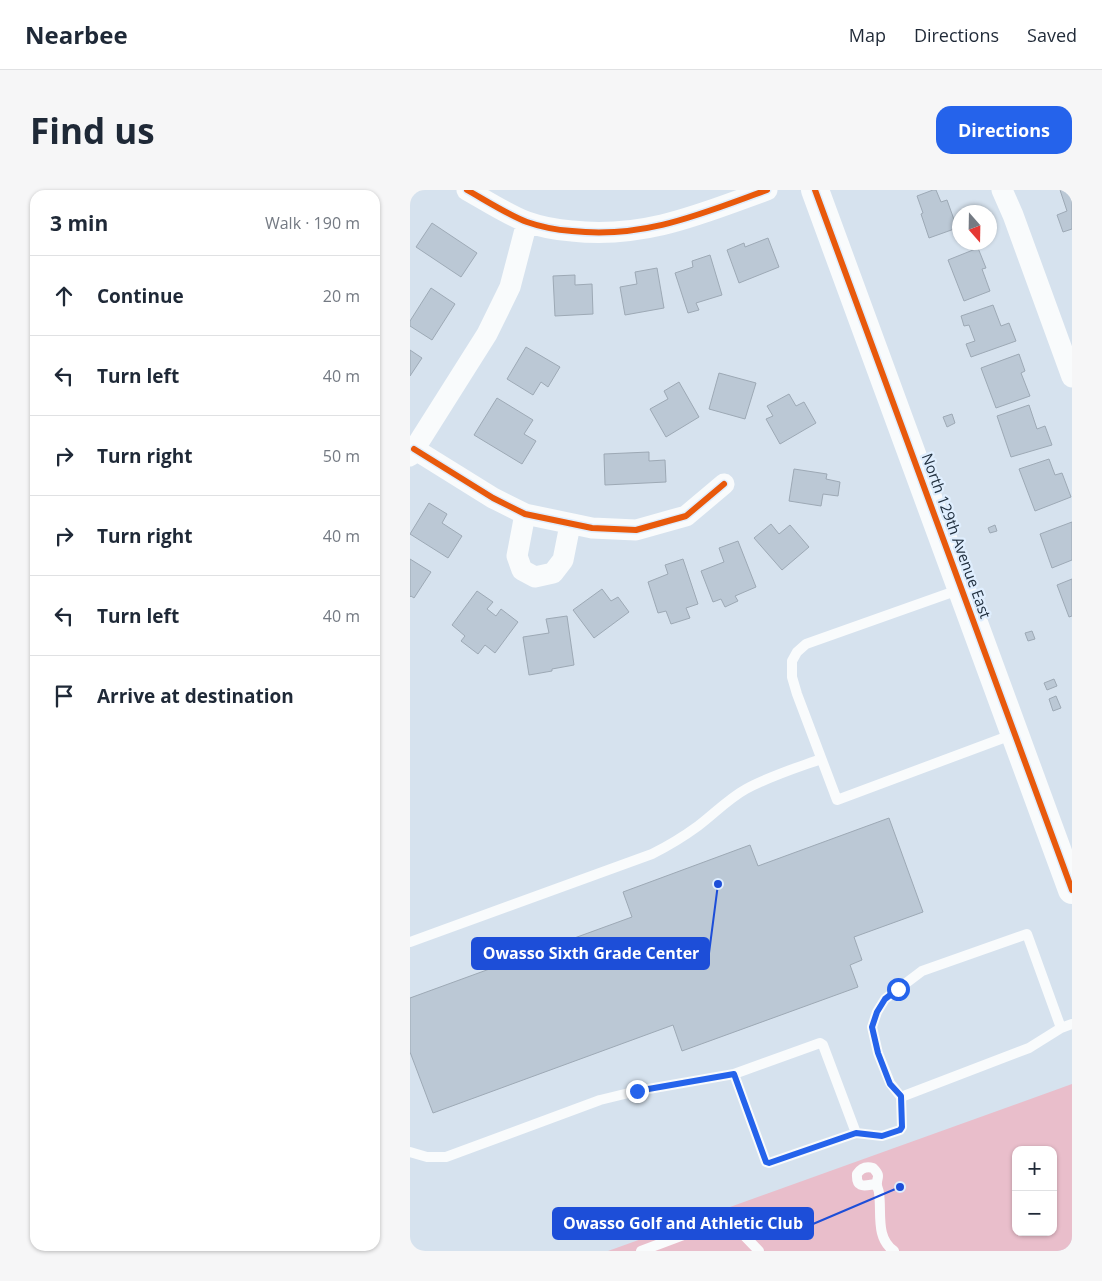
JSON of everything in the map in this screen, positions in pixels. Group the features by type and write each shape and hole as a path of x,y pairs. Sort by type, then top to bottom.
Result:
{"main road":[{"name":"North 129th Avenue East","path":"815,190 1072,890"}],"street":[{"path":"467,190 527,222 559,230 586,233 618,233 673,224 767,190"},
{"path":"1002,190 1064,332 1072,376"},
{"path":"527,222 510,287 487,334 412,452 525,514 570,525 592,528 636,530 686,516 724,484"},
{"path":"525,514 517,556 522,570 535,577 553,573 563,560 570,525"}],"lane":[{"path":"962,588 806,644 797,652 792,661 792,677 797,694 837,800 1014,733"},
{"path":"410,942 652,854 673,843 746,790 772,776 821,758"},
{"path":"734,1074 766,1162 769,1163 856,1133 882,1136 900,1130 902,1127 901,1096 890,1084 878,1053 872,1027 877,1012 885,999 922,971 1027,934 1061,1028"},
{"path":"901,1096 1029,1048 1061,1028 1072,1024"},
{"path":"410,1152 427,1157 446,1158 600,1100 637,1091 734,1074 820,1042 823,1045 856,1133"},
{"path":"876,1184 880,1194 879,1211 882,1237 887,1246 894,1251"},
{"path":"641,1251 718,1222 734,1225 759,1251"}],"shaded area":[{"path":"1072,1084 1072,1251 608,1251"}],"building":[{"path":"936,190 941,202 947,200 952,214 952,230 929,238 917,196"},
{"path":"1060,190 1072,190 1072,229 1063,232 1057,215 1067,211"},
{"path":"432,223 477,253 461,277 416,247"},
{"path":"768,238 779,267 739,283 727,250 744,243 745,247"},
{"path":"973,250 979,250 986,268 982,269 990,291 964,301 948,260"},
{"path":"710,255 722,295 696,303 699,310 688,313 675,273 693,267 692,261"},
{"path":"657,268 664,308 625,315 620,287 637,284 635,272"},
{"path":"575,275 575,285 592,284 593,314 555,316 553,276"},
{"path":"431,288 455,304 432,340 410,326 410,321"},
{"path":"993,305 1001,326 1009,323 1016,341 971,357 966,344 975,341 969,325 964,326 961,316"},
{"path":"526,347 560,367 548,387 541,382 533,395 507,379"},
{"path":"410,350 422,358 410,376"},
{"path":"1019,354 1025,371 1021,373 1030,396 996,408 981,368"},
{"path":"719,373 756,383 745,419 709,409"},
{"path":"679,382 699,417 666,437 650,409 668,399 664,391"},
{"path":"789,394 796,406 804,402 816,423 780,444 766,419 773,416 767,406"},
{"path":"497,398 533,420 524,434 536,441 522,464 474,435"},
{"path":"1029,405 1037,429 1045,426 1052,445 1011,457 997,416"},
{"path":"952,414 955,423 947,427 943,417"},
{"path":"649,452 649,461 665,460 666,482 605,485 604,454"},
{"path":"1049,459 1055,475 1062,473 1071,497 1035,511 1019,469"},
{"path":"794,469 827,474 826,479 840,482 838,496 823,494 821,506 789,501"},
{"path":"429,503 447,514 442,523 462,536 448,558 410,534"},
{"path":"1072,522 1072,560 1052,568 1040,534"},
{"path":"771,524 779,534 790,525 809,547 782,570 754,538"},
{"path":"995,525 997,531 990,533 988,528"},
{"path":"738,541 756,587 735,596 738,601 725,607 721,599 713,602 701,571 724,562 719,548"},
{"path":"410,559 431,572 414,598 410,597"},
{"path":"683,559 698,604 686,608 690,618 671,624 666,611 658,613 648,582 668,574 665,565"},
{"path":"1072,579 1072,616 1069,617 1057,585"},
{"path":"602,589 611,601 618,597 629,612 594,638 573,610"},
{"path":"477,591 493,602 487,609 496,616 501,609 518,622 495,653 485,645 478,654 461,641 465,636 452,625"},
{"path":"567,616 574,665 529,675 523,637 549,633 546,619"},
{"path":"1032,631 1035,639 1028,641 1025,633"},
{"path":"1054,679 1057,686 1047,690 1044,683"},
{"path":"1056,696 1061,708 1053,711 1049,699"},
{"path":"889,818 923,912 854,937 862,960 850,965 858,987 682,1051 673,1025 433,1113 410,1052 410,998 632,917 623,892 750,845 758,866"}],"cycle path":[{"path":"467,190 513,216 532,224 561,230 598,233 648,228 672,222 719,208 767,190"},
{"path":"815,190 1072,890"},
{"path":"414,449 493,498 525,514 592,528 636,530 686,516 724,484"}],"place":[{"name":"Owasso Sixth Grade Center","path":"718,884"},
{"name":"Owasso Golf and Athletic Club","path":"900,1187"}],"route":[{"path":"637,1091 734,1074 766,1162 772,1164 856,1133 882,1136 900,1130 902,1127 901,1096 890,1084 878,1053 872,1027 877,1012 885,999 898,989"}]}
